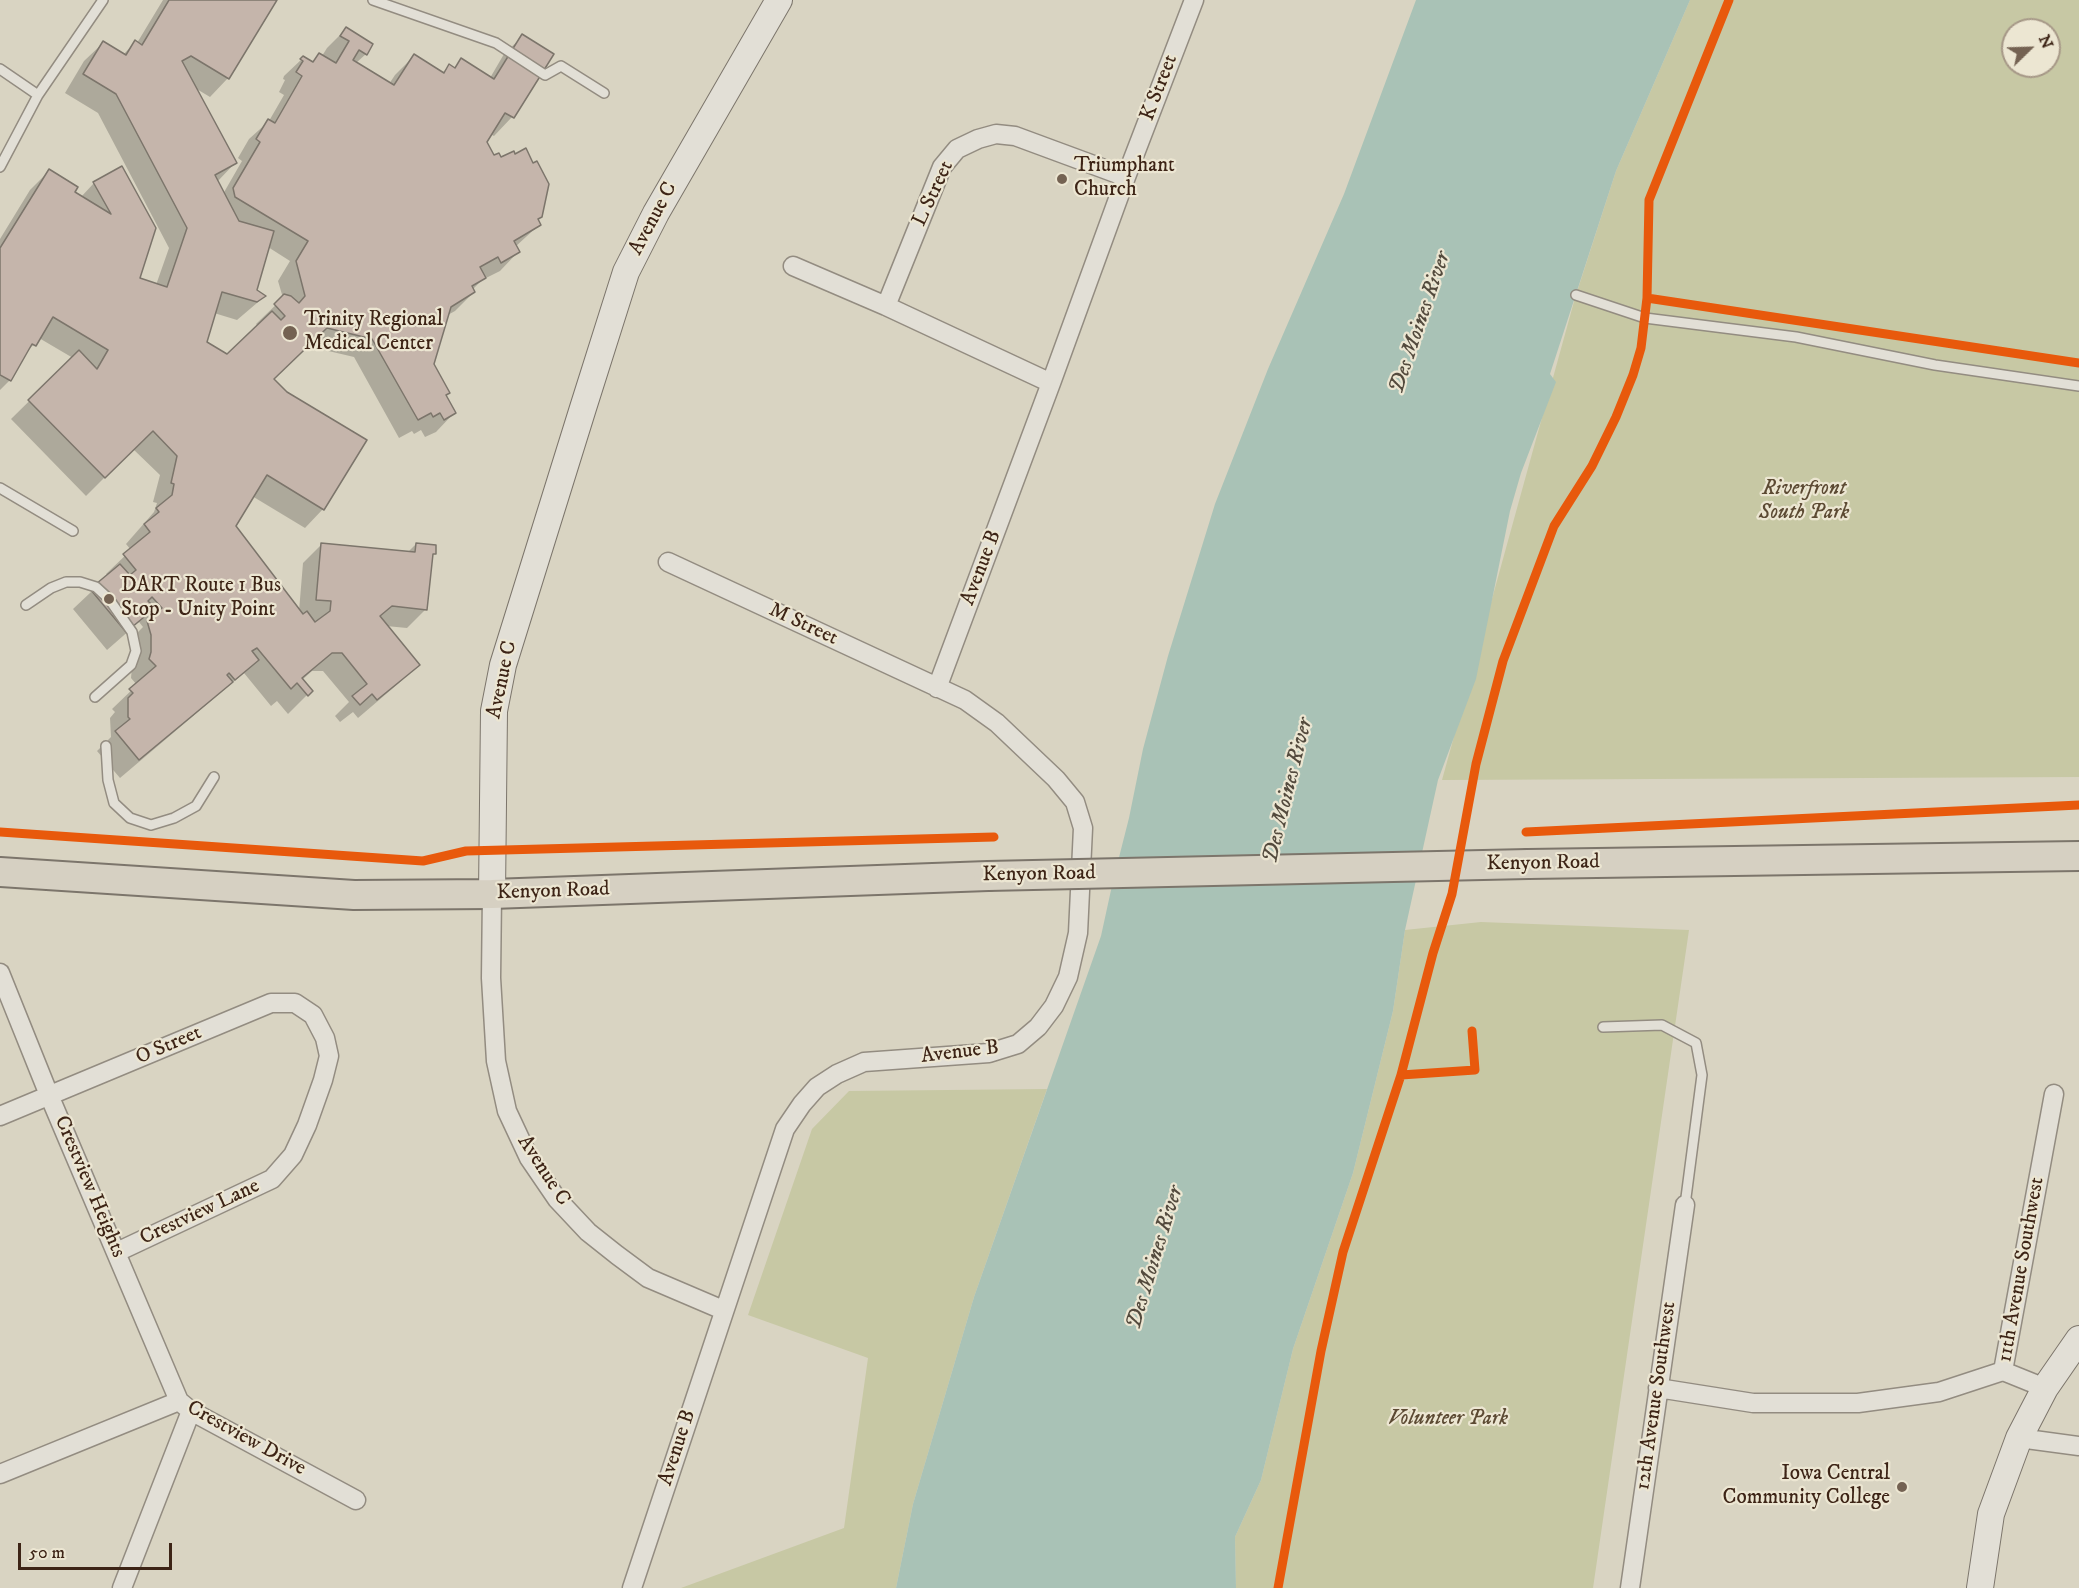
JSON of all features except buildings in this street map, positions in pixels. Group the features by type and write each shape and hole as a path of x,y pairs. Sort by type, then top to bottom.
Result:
{"main road":[{"name":"Kenyon Road","path":"0,872 354,895 492,894 988,876 1528,864 2079,856"}],"street":[{"name":"Avenue C","path":"723,1310 648,1278 588,1232 557,1199 529,1158 507,1111 496,1061 491,978 494,711 503,665 627,272 656,213 778,0"},
{"name":"K Street","path":"1126,177 1194,0"},
{"name":"L Street","path":"886,306 942,167 957,149 996,134 1015,136 1126,177"},
{"name":"Avenue B","path":"632,1588 785,1129 802,1104 817,1087 837,1074 864,1062 988,1053 1018,1044 1038,1027 1054,1006 1068,977 1078,933 1083,840 1083,828 1075,802 1056,779 997,723 966,700 937,688 1126,177"},
{"path":"793,266 886,306 1051,383"},
{"name":"M Street","path":"668,562 937,688"},
{"name":"Crestview Heights","path":"0,973 49,1095 185,1406"},
{"name":"O Street","path":"0,1116 271,1003 295,1003 313,1015 325,1038"},
{"name":"Crestview Lane","path":"117,1252 272,1179 293,1155 308,1125 323,1080 328,1056 325,1038"},
{"name":"11th Avenue Southwest","path":"2045,1388 2002,1371 2054,1094"},
{"name":"12th Avenue Southwest","path":"1630,1588 1685,1205"},
{"path":"1980,1588 1991,1514 2019,1438 2045,1388 2079,1339"},
{"path":"1658,1388 1753,1403 1858,1403 1939,1392 2002,1371"},
{"path":"122,1588 185,1406"},
{"name":"Crestview Drive","path":"0,1474 185,1406 356,1500"},
{"path":"2019,1438 2079,1446"}],"lane":[{"path":"0,167 38,95 103,0"},
{"path":"373,0 496,44 545,75 561,66 604,93"},
{"path":"0,69 38,95"},
{"path":"1576,295 1645,318 1796,337 1935,365 2079,386"},
{"path":"0,488 74,531"},
{"path":"26,605 51,588 66,582 80,582 96,587 109,599 132,633 136,651 131,665 95,697"},
{"path":"106,746 108,780 114,804 130,818 151,825 174,818 196,806 214,777"},
{"path":"1603,1027 1662,1025 1695,1043 1702,1075 1685,1205"}],"green space":[{"name":"Riverfront South Park","path":"1690,0 2079,0 2079,777 1442,780 1575,298 1616,171"},
{"name":"Volunteer Park","path":"1481,922 1689,930 1593,1588 1236,1588 1235,1537 1261,1480 1293,1349 1353,1173 1393,1011 1405,930"},
{"path":"1047,1089 974,1297 913,1504 896,1588 681,1588 844,1528 868,1358 748,1315 812,1129 849,1091"}],"water":[{"name":"Des Moines River","path":"1416,0 1690,0 1616,171 1550,374 1556,382 1521,473 1510,511 1476,679 1438,780 1405,930 1393,1011 1353,1173 1293,1349 1261,1480 1235,1537 1236,1588 896,1588 913,1504 974,1297 1101,936 1143,749 1168,656 1215,504 1268,369 1344,194"}],"cycle path":[{"path":"1278,1588 1321,1351 1343,1252 1401,1075 1433,953 1452,894 1476,764 1503,661 1554,526 1592,466 1633,375 1641,348 1647,298 1649,200 1729,0"},
{"path":"1647,298 2079,363"},
{"path":"1526,832 2079,805"},
{"path":"0,832 423,861 466,851 994,837"},
{"path":"1401,1075 1475,1070 1472,1031"}],"place":[{"name":"Triumphant Church","path":"1062,179"},
{"name":"Trinity Regional Medical Center","path":"290,333"},
{"name":"DART Route 1 Bus Stop - Unity Point","path":"109,599"},
{"name":"Iowa Central Community College","path":"1902,1487"}]}
